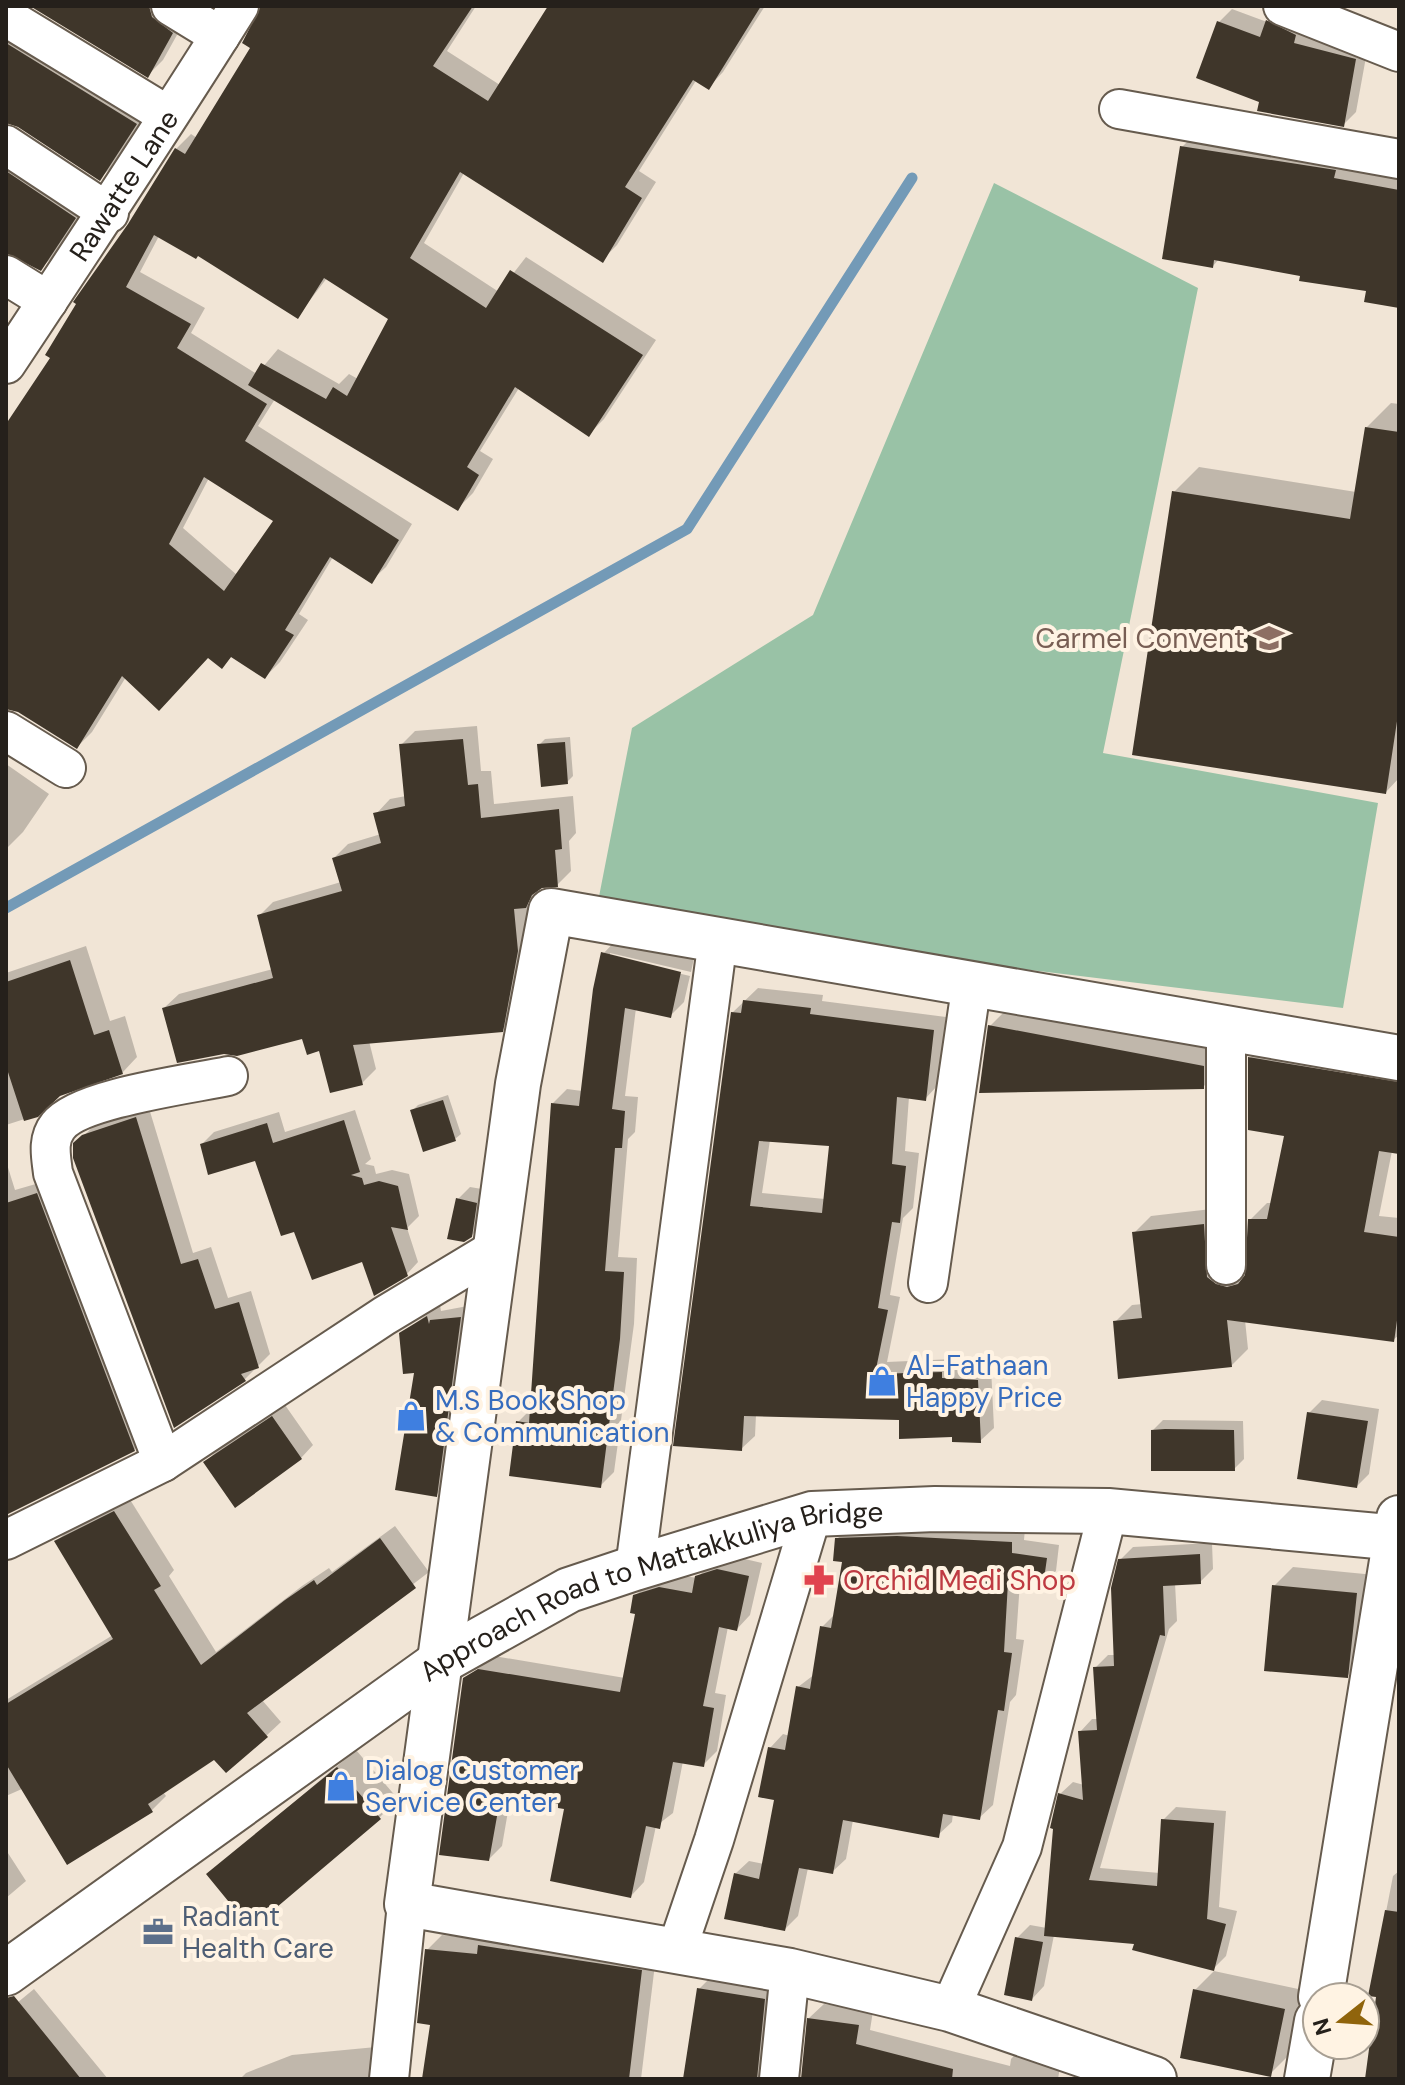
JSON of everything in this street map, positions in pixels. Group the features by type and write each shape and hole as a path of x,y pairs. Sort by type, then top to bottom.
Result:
{"street":[{"path":"171,6 230,21"},
{"path":"1283,6 1399,52"},
{"path":"6,17 167,115"},
{"name":"Rawatte Lane","path":"6,364 109,213 167,115 230,21"},
{"path":"1119,109 1399,159"},
{"path":"6,145 109,213"},
{"path":"6,275 48,301"},
{"path":"6,731 66,768"},
{"path":"389,2079 407,1904 518,1084 551,911 1399,1058"},
{"path":"635,1568 718,939"},
{"path":"928,1283 972,982"},
{"path":"1226,1027 1226,1265"},
{"path":"163,1462 53,1173 49,1144 57,1126 71,1114 100,1103 228,1076"},
{"path":"6,1540 163,1462 384,1316 497,1248"},
{"name":"Approach Road to Mattakkuliya Bridge","path":"6,1973 440,1662 569,1590 635,1568 812,1514 935,1509 1108,1511 1398,1531"},
{"path":"950,2009 1022,1847 1108,1511"},
{"path":"676,1952 719,1825 812,1514"},
{"path":"1324,1981 1398,1531"},
{"path":"407,1904 790,1971 950,2009 1154,2079"},
{"path":"779,2079 790,1971"}],"green space":[{"path":"994,183 1198,288 1103,753 1378,803 1343,1008 595,917 632,728 813,615"}],"building":[{"path":"30,6 149,6 152,17 173,33 148,78"},
{"path":"261,6 473,6 433,66 488,101 548,6 761,6 709,90 693,80 625,187 642,198 603,263 460,172 410,258 486,308 510,270 643,355 589,437 515,387 467,467 479,475 458,511 248,385 261,363 326,399 333,387 347,396 388,319 324,278 298,319 198,256 196,259 154,235 126,287 191,324 177,348 267,404 245,441 399,540 372,584 330,557 285,630 294,635 265,679 231,657 222,669 208,658 159,711 122,676 77,749 18,712 6,709 6,424 50,358 45,355 76,304 73,302 128,224 175,148 185,154 250,48 242,43","holes":["204,477 273,521 224,591 169,544"]},
{"path":"1266,20 1296,35 1294,43 1356,59 1344,127 1257,111 1259,102 1196,78 1217,21 1260,37"},
{"path":"6,43 137,124 100,181 18,127 6,123"},
{"path":"1180,146 1336,170 1334,178 1399,190 1399,308 1364,302 1366,291 1299,281 1300,276 1214,260 1213,268 1162,259"},
{"path":"6,171 76,218 41,271 6,253"},
{"path":"1365,427 1399,432 1399,708 1386,794 1132,755 1172,491 1350,519"},
{"path":"463,739 468,785 478,784 481,818 559,809 562,849 555,850 558,887 542,888 532,895 526,908 514,909 518,951 503,1032 353,1045 363,1085 330,1093 319,1051 307,1055 302,1039 237,1056 224,1054 177,1063 162,1008 273,978 257,915 342,891 332,858 381,843 373,813 405,806 399,744"},
{"path":"565,742 568,784 541,787 537,744"},
{"path":"601,952 681,972 671,1018 625,1008 612,1109 625,1111 622,1148 615,1148 605,1271 624,1272 620,1339 601,1488 509,1476 516,1421 529,1423 551,1103 579,1106 593,989"},
{"path":"70,960 94,1035 109,1030 123,1074 60,1096 38,1117 24,1121 6,1066 6,982"},
{"path":"743,1000 811,1008 810,1014 934,1030 926,1101 897,1097 892,1164 906,1166 900,1223 892,1222 878,1308 888,1310 875,1374 942,1372 942,1378 978,1380 981,1443 952,1442 952,1437 899,1439 899,1420 744,1416 742,1451 673,1446 731,1012 741,1013","holes":["759,1141 829,1146 822,1213 750,1206"]},
{"path":"988,1025 1204,1066 1204,1089 979,1093"},
{"path":"1248,1057 1399,1082 1399,1154 1379,1151 1364,1232 1399,1237 1399,1306 1394,1342 1227,1320 1232,1367 1118,1379 1113,1321 1142,1318 1132,1232 1204,1224 1207,1277 1227,1287 1238,1284 1245,1275 1248,1219 1267,1219 1284,1136 1248,1130"},
{"path":"443,1100 456,1141 423,1152 410,1110"},
{"path":"136,1117 181,1264 198,1259 215,1309 239,1302 259,1368 241,1374 246,1381 174,1428 73,1158 73,1143 82,1135"},
{"path":"344,1120 360,1172 351,1175 362,1178 364,1185 379,1181 398,1186 408,1230 391,1227 408,1276 374,1296 362,1262 312,1280 294,1232 281,1236 255,1161 208,1175 200,1144 267,1123 273,1143"},
{"path":"37,1193 135,1451 6,1515 6,1203"},
{"path":"456,1198 477,1203 472,1237 464,1242 447,1239"},
{"path":"427,1316 429,1324 430,1320 461,1317 437,1497 395,1490 414,1373 403,1374 399,1333"},
{"path":"1307,1412 1368,1421 1357,1488 1297,1479"},
{"path":"272,1416 302,1459 235,1508 203,1462"},
{"path":"1151,1430 1234,1430 1235,1471 1151,1471"},
{"path":"114,1511 161,1586 154,1590 201,1665 285,1600 314,1580 317,1585 380,1538 416,1588 247,1713 268,1737 226,1773 214,1760 148,1804 153,1812 67,1865 6,1764 6,1704 113,1639 54,1541"},
{"path":"897,1536 1012,1542 1012,1553 1047,1558 1043,1586 1008,1582 1004,1652 1012,1653 1004,1711 998,1710 980,1820 943,1814 939,1838 843,1820 833,1874 799,1868 785,1931 724,1919 734,1873 759,1879 774,1800 758,1797 768,1747 785,1750 796,1686 810,1689 820,1626 831,1628 842,1562 833,1561 835,1538"},
{"path":"1200,1554 1201,1584 1163,1586 1165,1636 1160,1635 1089,1880 1157,1886 1161,1819 1214,1823 1207,1919 1226,1924 1214,1971 1132,1950 1134,1944 1044,1936 1053,1829 1050,1828 1058,1793 1083,1800 1078,1731 1097,1730 1093,1667 1114,1666 1111,1588 1118,1559"},
{"path":"717,1569 749,1576 737,1631 719,1627 703,1706 714,1708 704,1767 673,1762 660,1829 646,1826 631,1898 550,1881 564,1809 558,1808 558,1804 501,1794 489,1861 439,1855 463,1678 478,1669 620,1692 635,1614 630,1613 633,1595 659,1587 692,1593 695,1576"},
{"path":"1272,1585 1357,1593 1348,1678 1264,1671"},
{"path":"337,1767 381,1819 251,1929 206,1874"},
{"path":"1385,1910 1399,1912 1399,2079 1365,2079 1367,2061 1381,2061 1381,1981 1371,1981"},
{"path":"1015,1937 1043,1942 1032,2001 1004,1995"},
{"path":"478,1945 642,1970 629,2079 422,2079 430,2025 417,2023 425,1949 477,1954"},
{"path":"697,1988 765,1999 757,2079 683,2079"},
{"path":"1193,1989 1285,2009 1271,2077 1180,2058"},
{"path":"14,1996 81,2079 6,2079 6,1998"},
{"path":"807,2018 859,2025 856,2044 953,2069 952,2079 801,2079"}],"waterway":[{"path":"6,908 687,529 912,178"}],"place":[{"name":"Carmel Convent","path":"1269,638"},
{"name":"Al-Fathaan Happy Price","path":"882,1381"},
{"name":"M.S Book Shop & Communication","path":"411,1416"},
{"name":"Orchid Medi Shop","path":"819,1580"},
{"name":"Dialog Customer Service Center","path":"341,1786"},
{"name":"Radiant Health Care","path":"158,1932"}]}
